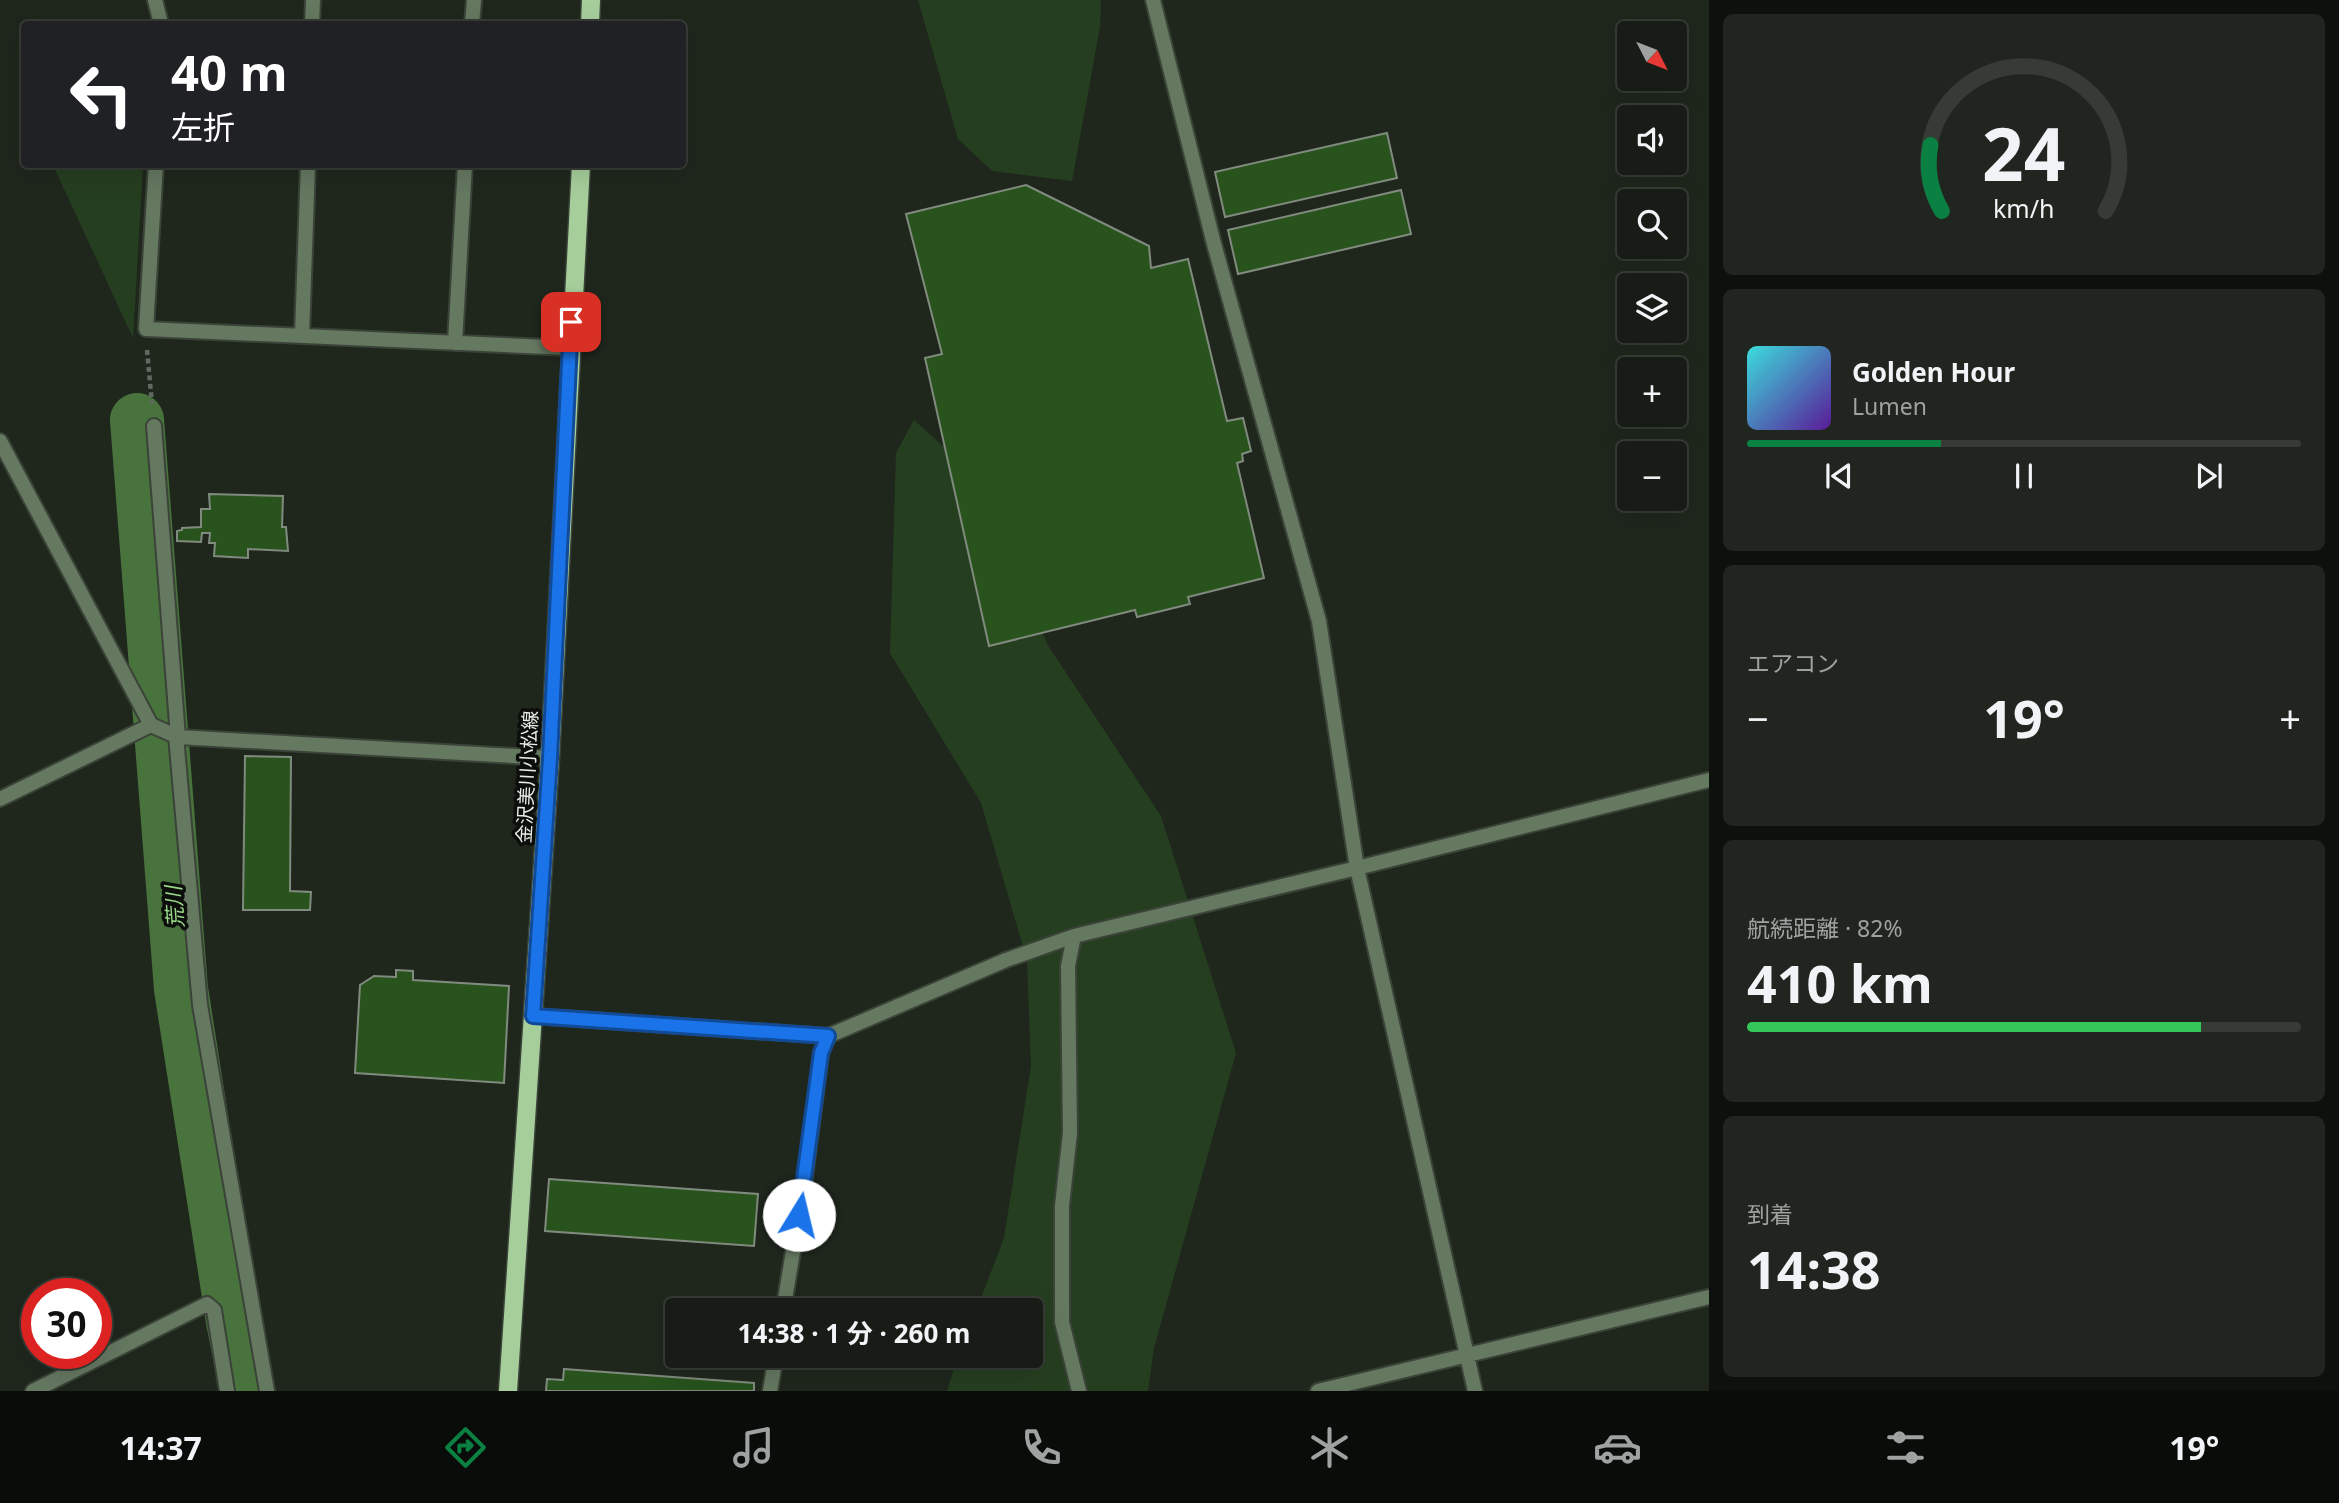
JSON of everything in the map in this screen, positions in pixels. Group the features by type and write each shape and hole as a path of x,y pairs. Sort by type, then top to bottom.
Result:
{"main road":[{"path":"590,21 592,0"},
{"name":"金沢美川小松線","path":"508,1391 550,758 581,168"}],"street":[{"path":"155,0 160,21"},
{"path":"312,21 313,0"},
{"path":"472,21 474,0"},
{"path":"1153,0 1214,244 1319,621 1357,869 1475,1391"},
{"path":"156,168 146,328 570,348"},
{"path":"302,335 307,168"},
{"path":"455,343 465,168"},
{"path":"154,426 200,1005 267,1391"},
{"path":"0,441 152,726 177,737 550,758"},
{"path":"0,799 152,726"},
{"path":"533,1016 828,1036 1006,960 1074,936 1357,869 1709,780"},
{"path":"1074,936 1068,966 1070,1133 1062,1206 1062,1322 1079,1391"},
{"path":"785,1298 803,1192 821,1053 828,1036"},
{"path":"1318,1391 1709,1297"},
{"path":"33,1391 207,1304 214,1310 227,1391"},
{"path":"770,1391 774,1368"}],"path":[{"path":"146,328 154,426"}],"green space":[{"path":"918,0 1101,0 1100,27 1072,181 992,171 958,139"},
{"path":"54,168 143,168 133,338"},
{"path":"914,420 956,458 1049,647 1161,816 1236,1053 1154,1348 1148,1391 947,1391 954,1368 1043,1368 1043,1298 981,1298 1004,1238 1031,1066 1027,960 981,803 890,653 896,453"}],"building":[{"path":"1387,133 1397,178 1225,217 1215,172"},
{"path":"1026,185 1149,246 1151,268 1188,259 1227,421 1243,418 1251,451 1242,454 1243,461 1237,463 1264,578 1188,597 1190,604 1137,617 1135,610 989,646 925,358 942,354 906,214"},
{"path":"1401,190 1411,234 1238,274 1228,230"},
{"path":"209,494 283,496 282,527 286,527 288,551 248,549 248,558 214,556 215,543 209,543 210,533 202,533 201,542 177,541 177,531 182,528 201,527 201,509 210,509"},
{"path":"245,756 291,757 290,891 311,892 310,910 243,910"},
{"path":"396,970 413,971 413,980 509,986 504,1083 355,1073 360,985 374,976 396,977"},
{"path":"549,1179 758,1194 754,1246 545,1231"},
{"path":"564,1369 754,1383 754,1391 546,1391 547,1379 563,1380"}],"waterway":[{"name":"荒川","path":"137,420 181,989 233,1321 247,1391"}],"route":[{"path":"571,322 550,758 533,1016 828,1036 821,1053 799,1215"}]}
